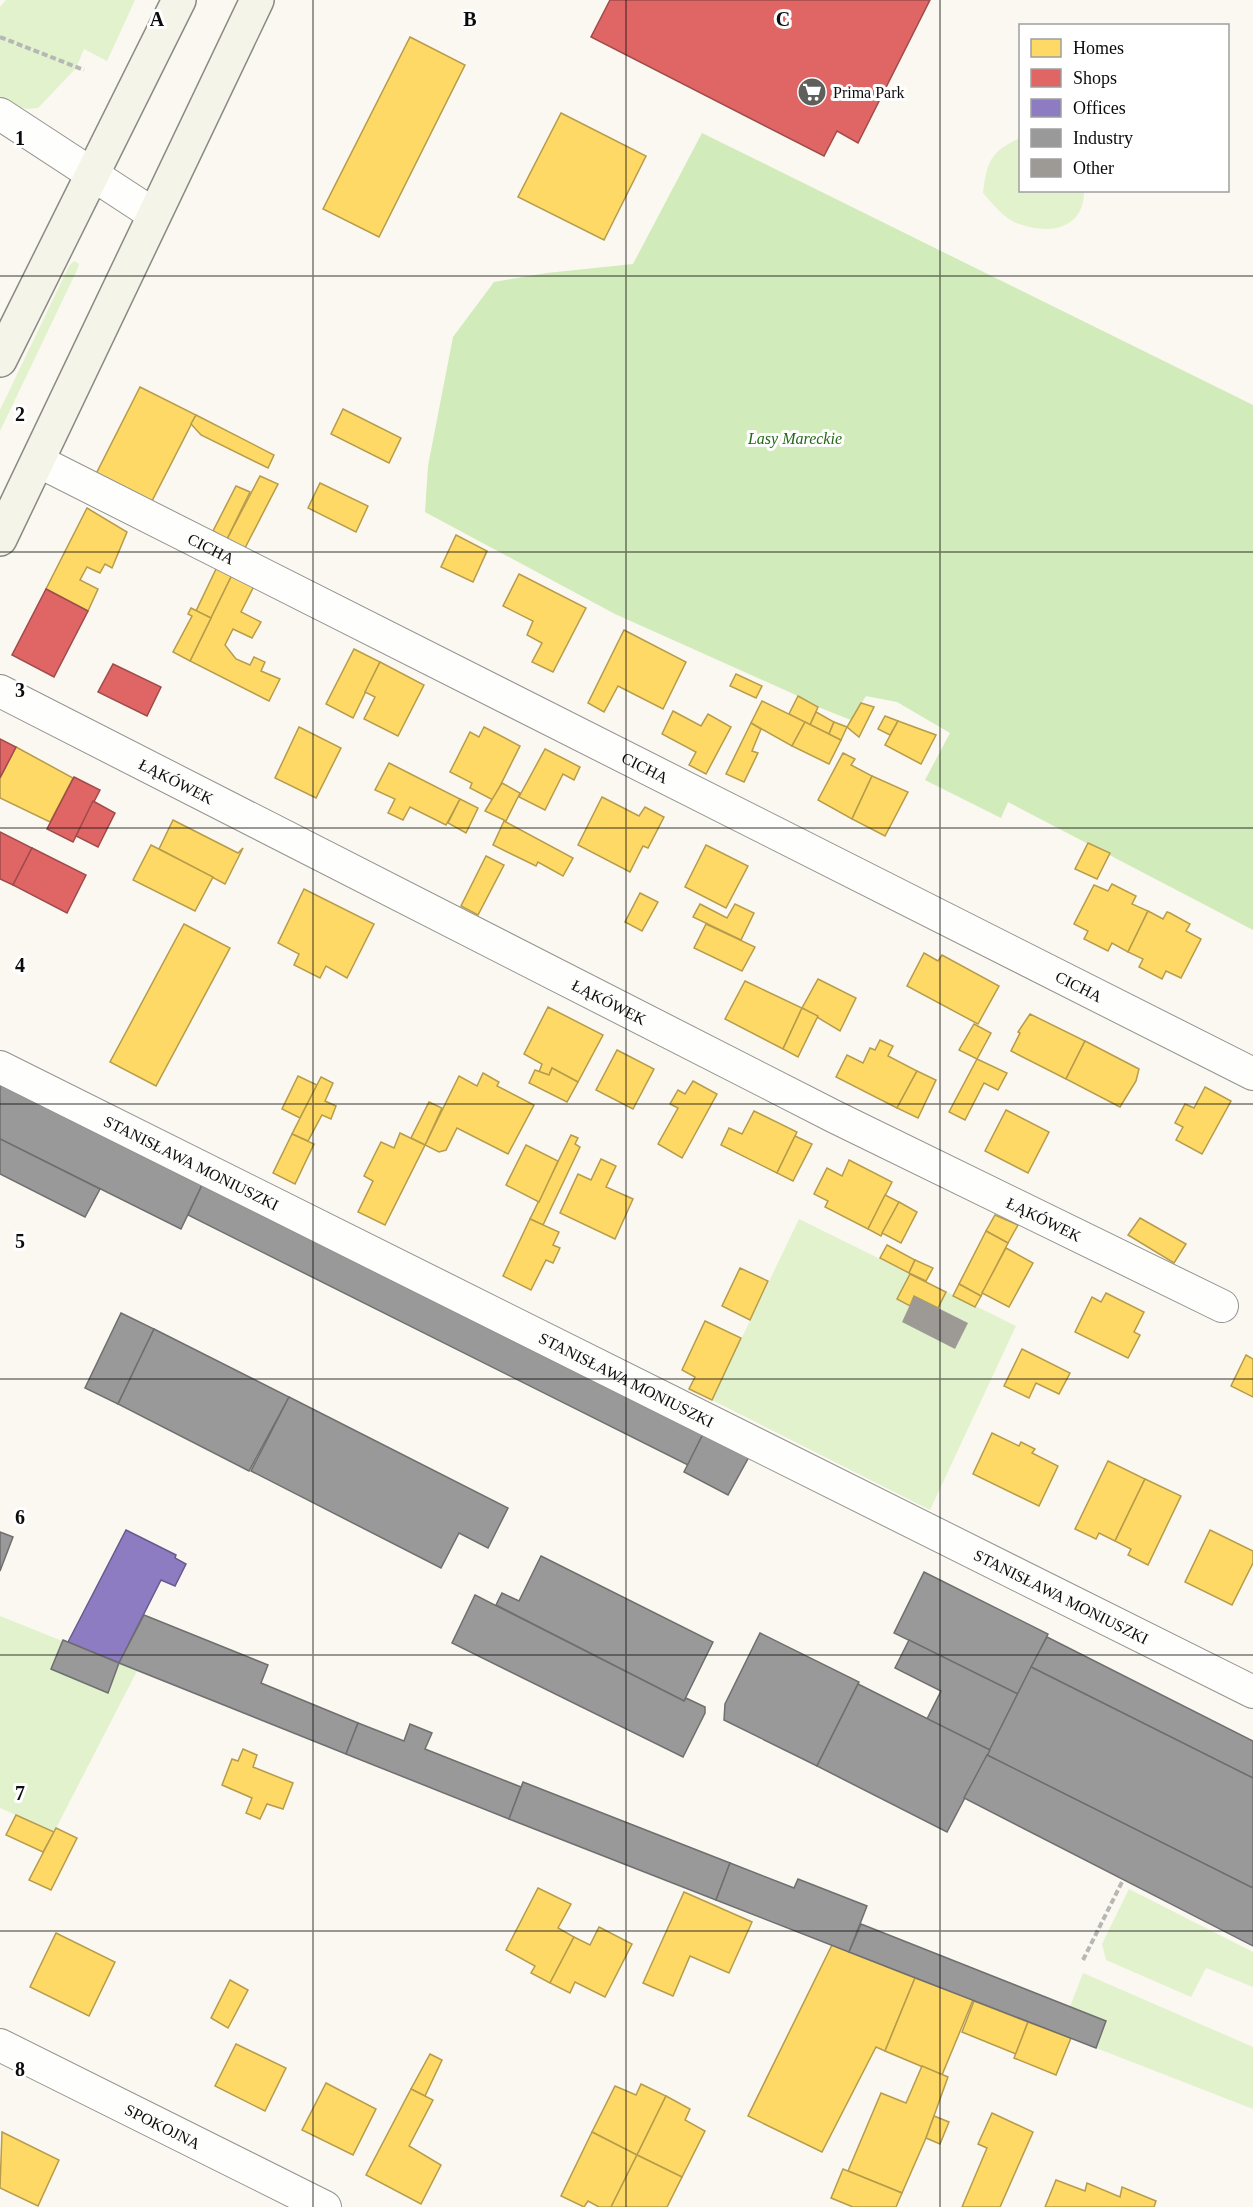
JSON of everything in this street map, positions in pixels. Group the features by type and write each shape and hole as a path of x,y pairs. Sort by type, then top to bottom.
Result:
{"main road":[{"path":"0,360 179,0"},
{"path":"0,539 257,0"}],"street":[{"path":"0,114 153,214"},
{"name":"CICHA","path":"38,461 1253,1074"},
{"name":"ŁĄKÓWEK","path":"0,691 825,1111 1222,1306"},
{"name":"STANISŁAWA MONIUSZKI","path":"0,1067 1253,1692"},
{"name":"SPOKOJNA","path":"0,2045 325,2207"}],"path":[{"path":"0,37 84,70"},
{"path":"1083,1960 1122,1882"}],"green space":[{"path":"6,0 135,0 107,61 84,49 76,68 38,108 27,109 0,102 0,7"},
{"name":"Lasy Mareckie","path":"702,133 1253,405 1253,930 1008,802 1001,818 925,780 950,733 897,702 866,696 851,720 818,707 615,614 425,512 428,466 453,337 494,282 547,273 633,264"},
{"path":"1019,138 1019,192 1084,192 1078,214 1072,221 1063,226 1042,229 1019,224 1004,215 983,193 986,173 992,158"},
{"path":"74,261 79,264 78,268 0,431 0,410 69,266"},
{"path":"799,1219 1016,1326 930,1510 712,1400"},
{"path":"0,1616 137,1671 54,1832 0,1808"},
{"path":"1129,1889 1253,1952 1253,1987 1206,1968 1191,1997 1106,1960 1102,1944"},
{"path":"1083,1973 1253,2047 1253,2109 1096,2048 1106,2021 1070,2007"}],"building: Homes":[{"path":"410,37 465,65 379,237 323,209"},
{"path":"561,113 646,156 604,240 518,197"},
{"path":"140,387 196,415 152,501 96,474"},
{"path":"343,409 401,438 389,463 331,434"},
{"path":"196,415 274,455 268,468 201,435 191,424"},
{"path":"260,476 278,484 245,548 227,539"},
{"path":"320,483 368,506 356,532 308,508"},
{"path":"236,486 250,492 227,539 213,531"},
{"path":"87,508 127,532 112,568 105,564 100,573 87,567 80,580 98,589 88,611 46,589"},
{"path":"456,535 487,551 473,582 441,567"},
{"path":"217,567 232,575 211,618 196,611"},
{"path":"519,574 586,608 553,672 532,662 542,643 527,635 533,621 503,606"},
{"path":"232,575 254,586 241,612 261,622 252,638 233,629 225,645 236,659 250,665 254,657 265,662 261,671 280,679 269,701 190,661"},
{"path":"191,608 211,618 190,661 173,652 192,616 188,614"},
{"path":"624,630 686,662 663,709 618,686 604,712 588,703"},
{"path":"354,649 380,662 353,718 326,704"},
{"path":"380,662 424,685 398,736 364,719 375,697 365,692"},
{"path":"736,674 762,686 756,698 730,686"},
{"path":"798,696 818,707 810,725 789,714"},
{"path":"762,701 805,722 792,746 751,723"},
{"path":"861,703 874,707 859,737 847,727"},
{"path":"673,711 701,726 708,714 731,727 706,774 689,765 696,752 662,734"},
{"path":"816,712 834,722 829,734 810,725"},
{"path":"885,716 898,721 890,735 878,729"},
{"path":"898,721 936,735 921,764 885,745"},
{"path":"805,722 841,740 829,764 792,746"},
{"path":"834,722 847,727 841,740 829,734"},
{"path":"751,723 761,729 752,751 758,753 744,782 726,774"},
{"path":"299,727 341,748 316,798 275,778"},
{"path":"484,727 520,746 493,800 470,788 472,783 450,772 470,732 479,737"},
{"path":"16,747 73,778 50,822 0,798 0,778"},
{"path":"545,749 580,767 574,780 563,774 545,810 519,797"},
{"path":"843,753 855,759 851,765 872,776 852,819 818,800"},
{"path":"389,763 460,799 446,825 410,807 403,820 388,813 395,799 375,790"},
{"path":"872,776 908,792 885,836 852,819"},
{"path":"502,783 520,793 506,821 485,811"},
{"path":"602,797 639,816 645,807 664,817 648,848 643,846 630,872 578,845"},
{"path":"460,799 478,808 466,833 448,823"},
{"path":"173,820 238,853 243,848 225,884 159,849"},
{"path":"504,821 573,858 563,876 538,862 536,866 493,845"},
{"path":"1088,843 1110,853 1097,879 1075,869"},
{"path":"151,845 213,877 195,911 133,880"},
{"path":"706,845 748,866 726,908 685,887"},
{"path":"486,856 504,865 478,915 461,906"},
{"path":"1112,884 1136,896 1132,904 1148,911 1128,952 1112,943 1108,951 1084,939 1088,931 1074,924 1094,885 1108,891"},
{"path":"304,889 374,924 347,978 326,966 320,978 294,965 299,954 278,943"},
{"path":"640,893 658,902 642,931 625,922"},
{"path":"700,904 727,918 735,904 754,913 741,940 693,917"},
{"path":"1148,911 1163,919 1167,912 1170,913 1190,924 1186,931 1201,939 1181,978 1166,971 1162,979 1139,967 1143,959 1128,952"},
{"path":"184,924 230,948 156,1086 110,1062"},
{"path":"706,924 755,947 742,971 694,948"},
{"path":"924,953 938,961 942,955 999,986 978,1024 907,986"},
{"path":"818,979 856,998 840,1031 802,1008"},
{"path":"745,981 802,1008 783,1049 725,1019"},
{"path":"548,1007 603,1035 578,1082 552,1068 549,1075 539,1072 542,1064 524,1054"},
{"path":"802,1008 818,1016 798,1057 783,1049"},
{"path":"1030,1014 1085,1041 1066,1079 1011,1051 1020,1033 1018,1032"},
{"path":"974,1024 991,1033 977,1059 959,1050"},
{"path":"880,1040 893,1046 888,1056 917,1071 897,1108 836,1077 847,1055 863,1063 870,1048 875,1050"},
{"path":"1085,1041 1139,1069 1136,1081 1120,1107 1066,1079"},
{"path":"617,1050 654,1069 633,1109 596,1090"},
{"path":"977,1059 1007,1073 998,1090 984,1083 965,1120 949,1112"},
{"path":"552,1068 578,1082 567,1102 529,1083 535,1070 549,1075"},
{"path":"917,1071 936,1080 918,1118 897,1108"},
{"path":"483,1073 499,1082 497,1086 534,1105 508,1154 457,1128 446,1150 439,1152 425,1145 459,1076 477,1086"},
{"path":"298,1076 317,1085 300,1118 282,1109"},
{"path":"321,1077 333,1083 325,1101 336,1106 331,1119 322,1115 308,1141 292,1134"},
{"path":"693,1081 717,1094 682,1158 658,1144 678,1108 670,1104 678,1090 685,1094"},
{"path":"1205,1087 1231,1101 1202,1154 1176,1140 1183,1127 1175,1123 1185,1104 1194,1108"},
{"path":"429,1102 442,1108 425,1145 411,1138"},
{"path":"1006,1110 1049,1132 1028,1173 985,1151"},
{"path":"754,1111 797,1132 777,1173 721,1145 729,1128 742,1134"},
{"path":"400,1133 425,1145 385,1225 358,1212 373,1181 364,1176 381,1142 394,1148"},
{"path":"292,1134 314,1144 295,1184 273,1173"},
{"path":"571,1135 578,1138 575,1144 580,1147 543,1225 530,1219"},
{"path":"795,1136 812,1144 793,1181 777,1173"},
{"path":"526,1145 558,1161 539,1202 506,1185"},
{"path":"601,1159 616,1166 606,1187 633,1199 615,1239 560,1213 578,1174 591,1180"},
{"path":"849,1160 892,1182 868,1229 825,1207 828,1201 814,1194 827,1168 842,1176"},
{"path":"885,1195 899,1202 881,1236 868,1229"},
{"path":"899,1202 917,1212 901,1243 882,1233"},
{"path":"995,1215 1018,1225 1008,1243 986,1231"},
{"path":"1140,1218 1186,1244 1174,1263 1128,1235"},
{"path":"530,1219 559,1232 553,1245 560,1248 553,1263 546,1260 531,1290 503,1276"},
{"path":"986,1231 1008,1243 981,1296 959,1284"},
{"path":"887,1245 915,1260 909,1273 880,1258"},
{"path":"1006,1248 1033,1263 1009,1307 982,1293"},
{"path":"915,1260 933,1268 926,1281 909,1273"},
{"path":"740,1268 768,1281 750,1320 722,1306"},
{"path":"910,1274 946,1292 938,1308 914,1296 910,1306 897,1299"},
{"path":"959,1284 981,1296 975,1307 953,1296"},
{"path":"1106,1293 1144,1312 1134,1332 1140,1335 1128,1358 1075,1332 1092,1297 1101,1302"},
{"path":"705,1321 741,1338 712,1400 689,1389 695,1377 682,1370"},
{"path":"1022,1349 1070,1373 1059,1394 1036,1383 1029,1398 1004,1386"},
{"path":"1246,1355 1253,1359 1253,1397 1231,1386"},
{"path":"992,1433 1019,1446 1021,1442 1035,1449 1032,1453 1058,1466 1039,1506 973,1474"},
{"path":"1108,1461 1145,1479 1115,1541 1099,1533 1096,1539 1075,1529"},
{"path":"1145,1479 1181,1496 1148,1565 1128,1555 1131,1549 1115,1541"},
{"path":"1210,1530 1253,1551 1253,1563 1232,1605 1185,1582"},
{"path":"243,1749 257,1755 253,1767 293,1783 283,1809 267,1804 260,1819 246,1813 252,1798 222,1785 232,1759 238,1761"},
{"path":"16,1815 54,1832 43,1852 6,1835"},
{"path":"56,1828 77,1838 51,1890 29,1880"},
{"path":"538,1888 571,1904 558,1928 574,1937 550,1983 531,1973 535,1966 506,1950"},
{"path":"684,1892 752,1922 729,1973 690,1956 673,1996 643,1983"},
{"path":"599,1927 632,1944 605,1997 575,1982 570,1993 550,1983 574,1937 590,1945"},
{"path":"56,1933 115,1962 89,2016 30,1987"},
{"path":"832,1945 915,1978 885,2051 876,2047 822,2152 748,2116"},
{"path":"915,1978 973,2000 942,2075 885,2051"},
{"path":"230,1980 248,1990 228,2028 211,2018"},
{"path":"974,2001 1028,2022 1016,2054 962,2032"},
{"path":"1028,2022 1071,2038 1056,2075 1014,2058"},
{"path":"236,2044 286,2068 265,2111 215,2086"},
{"path":"430,2054 442,2060 425,2096 411,2089"},
{"path":"922,2066 948,2077 926,2138 902,2193 848,2171 881,2093 906,2103"},
{"path":"326,2083 376,2109 353,2155 302,2130"},
{"path":"641,2084 666,2096 637,2155 592,2132 615,2086 636,2095"},
{"path":"411,2089 433,2100 409,2146 441,2165 421,2204 366,2175"},
{"path":"666,2096 690,2109 685,2120 705,2131 682,2177 637,2155"},
{"path":"992,2113 1033,2132 1000,2207 962,2207 987,2148 978,2144"},
{"path":"934,2116 949,2122 940,2144 926,2138"},
{"path":"2,2132 59,2160 38,2206 0,2188"},
{"path":"592,2132 637,2155 611,2207 599,2207 588,2201 584,2207 561,2196"},
{"path":"637,2155 682,2177 667,2207 611,2207"},
{"path":"843,2169 902,2193 896,2207 853,2207 831,2198"},
{"path":"1056,2180 1085,2191 1087,2183 1120,2197 1122,2187 1156,2201 1154,2207 1045,2207"}],"building: Shops":[{"path":"610,0 930,0 858,143 837,131 824,156 591,37"},
{"path":"46,589 88,611 54,677 12,655"},
{"path":"113,664 161,687 147,716 98,692"},
{"path":"0,739 16,747 0,778"},
{"path":"74,777 100,790 73,842 47,829"},
{"path":"93,801 115,813 98,847 76,836"},
{"path":"0,832 32,848 13,885 0,879"},
{"path":"32,848 86,875 67,913 13,885"}],"building: Offices":[{"path":"126,1530 176,1555 175,1558 186,1564 175,1586 161,1580 119,1663 68,1642"}],"building: Industry":[{"path":"0,1084 202,1185 181,1229 0,1139"},
{"path":"0,1139 100,1189 85,1217 0,1174"},
{"path":"202,1185 704,1432 688,1465 188,1215"},
{"path":"121,1313 154,1329 118,1404 85,1388"},
{"path":"154,1329 289,1397 249,1471 118,1404"},
{"path":"289,1397 508,1508 488,1548 459,1533 441,1568 251,1471"},
{"path":"704,1432 750,1455 728,1495 684,1472"},
{"path":"0,1532 13,1537 0,1571"},
{"path":"541,1556 713,1642 684,1701 496,1605 502,1593 519,1601"},
{"path":"924,1572 1048,1634 1018,1694 894,1633"},
{"path":"475,1595 684,1701 686,1698 705,1707 705,1713 683,1757 452,1643"},
{"path":"144,1615 268,1665 261,1683 358,1723 346,1754 119,1663"},
{"path":"760,1633 859,1682 817,1766 724,1720 725,1704"},
{"path":"1047,1637 1253,1741 1253,1778 1031,1667"},
{"path":"63,1640 119,1663 108,1693 51,1669"},
{"path":"909,1640 1018,1694 990,1750 927,1719 941,1691 895,1668"},
{"path":"1031,1667 1253,1778 1253,1888 987,1755"},
{"path":"858,1684 990,1750 947,1832 817,1766"},
{"path":"358,1723 404,1741 410,1724 432,1733 425,1749 521,1787 509,1819 346,1754"},
{"path":"987,1755 1253,1888 1253,1946 964,1798"},
{"path":"523,1782 730,1863 716,1900 509,1819"},
{"path":"730,1863 794,1888 798,1879 867,1906 849,1952 716,1900"},
{"path":"861,1924 1106,2021 1096,2048 849,1952"}],"building: Other":[{"path":"914,1296 968,1323 955,1349 902,1322"}],"place":[{"name":"Prima Park","path":"812,92"}]}
